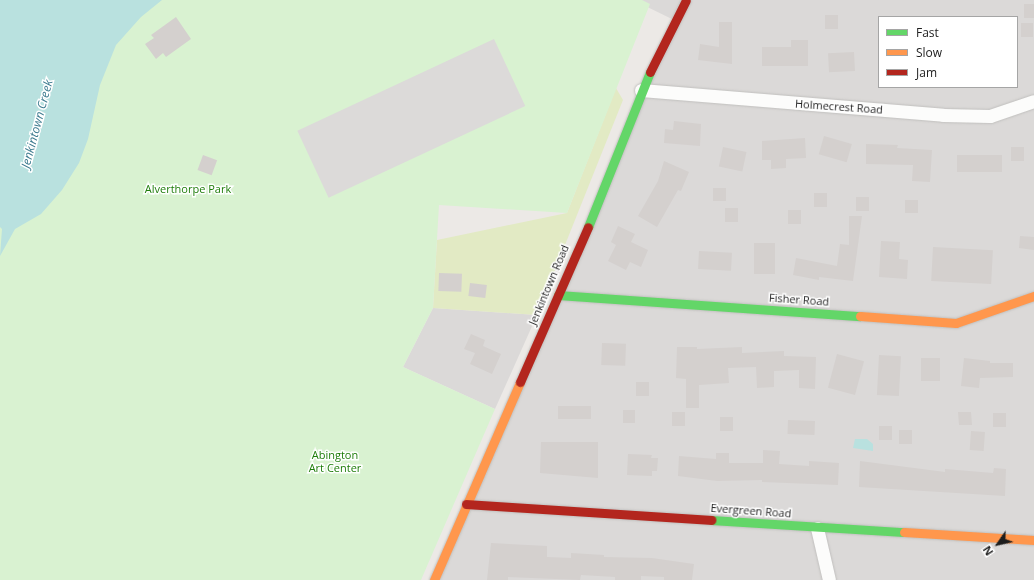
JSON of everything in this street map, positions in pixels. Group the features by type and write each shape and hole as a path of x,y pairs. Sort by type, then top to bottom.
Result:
{"street":[{"name":"Jenkintown Road","path":"434,580 558,295 641,90 686,0"},
{"name":"Holmecrest Road","path":"641,90 943,115 990,116 1034,101"},
{"name":"Fisher Road","path":"558,295 956,323 1034,296"},
{"name":"Evergreen Road","path":"466,504 817,528 1034,540"},
{"path":"817,528 829,580"}],"shaded area":[{"path":"633,0 1034,0 1034,580 433,580 676,21"},
{"path":"494,39 525,106 329,198 297,131"},
{"path":"433,308 537,315 495,409 403,367"}],"green space":[{"name":"Alverthorpe Park","path":"0,0 642,0 650,4 567,213 439,205 433,308 403,367 495,409 421,580 0,580"},
{"path":"616,88 623,100 537,315 433,308 437,240 567,213"}],"water":[{"name":"Jenkintown Creek","path":"0,0 162,0 141,17 116,45 100,85 88,139 79,163 62,190 41,214 15,229 0,256 2,229 0,227"},
{"path":"855,439 867,439 873,444 873,451 853,448"}],"building":[{"path":"1024,4 1034,4 1034,18 1024,18"},
{"path":"825,15 838,15 838,29 825,29"},
{"path":"176,17 191,39 166,57 163,53 156,59 145,44 154,38 151,35"},
{"path":"719,22 732,22 732,64 698,60 700,44 719,47"},
{"path":"1021,23 1033,23 1033,37 1021,37"},
{"path":"791,40 808,40 808,66 762,66 762,47 791,47"},
{"path":"854,52 855,71 829,72 828,53"},
{"path":"674,121 701,124 700,146 664,143 665,129 673,130"},
{"path":"824,136 852,144 847,162 819,154"},
{"path":"805,138 806,158 786,159 786,168 771,169 771,160 762,160 762,141"},
{"path":"866,144 898,145 897,148 932,150 930,182 912,181 913,165 866,164"},
{"path":"723,147 746,152 742,172 719,167"},
{"path":"1011,147 1024,147 1024,161 1011,161"},
{"path":"203,155 217,160 212,175 198,170"},
{"path":"957,155 1002,155 1002,172 957,172"},
{"path":"664,161 689,172 681,191 678,190 657,227 638,216 658,181"},
{"path":"713,188 726,188 726,201 713,201"},
{"path":"814,193 827,193 827,207 814,207"},
{"path":"856,197 869,197 869,211 856,211"},
{"path":"905,200 918,200 918,213 905,213"},
{"path":"725,208 738,208 738,222 725,222"},
{"path":"788,210 801,210 801,224 788,224"},
{"path":"849,216 862,216 853,281 819,277 819,280 793,275 796,258 837,266 840,244 849,245"},
{"path":"618,226 635,234 631,242 648,250 641,267 630,262 626,270 608,261 616,245 611,242"},
{"path":"1020,236 1034,237 1034,250 1019,248"},
{"path":"881,241 900,242 899,259 908,260 907,279 879,277"},
{"path":"754,243 775,243 775,274 754,274"},
{"path":"933,247 993,250 991,284 931,281"},
{"path":"699,251 732,253 731,271 698,269"},
{"path":"439,273 462,274 461,292 438,291"},
{"path":"470,283 487,285 485,298 468,296"},
{"path":"471,334 485,340 483,346 501,354 492,374 470,364 475,353 464,349"},
{"path":"602,343 626,344 625,366 601,365"},
{"path":"677,347 697,347 697,349 742,347 742,353 784,351 784,356 816,357 815,389 799,388 799,370 774,371 774,387 757,388 756,367 728,368 729,383 699,385 699,408 686,408 686,379 676,378"},
{"path":"837,354 864,361 855,395 828,388"},
{"path":"879,355 901,356 899,396 877,395"},
{"path":"921,358 940,358 940,381 921,381"},
{"path":"964,358 990,361 990,363 1013,363 1013,377 980,378 979,388 961,386"},
{"path":"636,382 649,382 649,396 636,396"},
{"path":"558,406 591,406 591,419 558,419"},
{"path":"623,410 635,410 635,423 623,423"},
{"path":"672,412 685,412 685,426 672,426"},
{"path":"958,412 971,412 972,425 959,425"},
{"path":"993,413 1006,413 1006,427 993,427"},
{"path":"720,417 733,417 733,431 720,431"},
{"path":"788,420 815,421 814,435 788,434"},
{"path":"879,426 892,426 892,440 879,440"},
{"path":"899,430 912,430 912,444 899,444"},
{"path":"971,431 985,432 984,451 970,450"},
{"path":"541,442 598,442 598,478 540,473"},
{"path":"763,450 780,451 779,464 809,466 809,461 839,463 838,485 762,482 762,480 717,481 678,476 679,456 716,459 716,453 729,453 729,463 763,463"},
{"path":"628,454 652,455 651,458 658,458 657,471 652,471 652,476 627,475"},
{"path":"860,461 945,472 945,469 993,473 994,468 1006,469 1005,496 859,487"},
{"path":"491,543 547,546 547,557 571,558 571,553 604,555 604,557 652,558 694,564 692,580 664,580 664,577 641,576 641,580 615,580 615,577 581,575 580,580 508,577 508,580 487,580"}],"traffic: fast":[{"path":"588,227 650,72"},
{"path":"558,295 860,316"},
{"path":"711,520 904,532"}],"traffic: slow":[{"path":"860,316 956,323 1034,296"},
{"path":"434,580 520,382"},
{"path":"904,532 1034,540"}],"traffic: jam":[{"path":"650,72 686,0"},
{"path":"520,382 588,227"},
{"path":"466,504 711,520"}],"park label":[{"name":"Abington Art Center","path":"335,462"}]}
